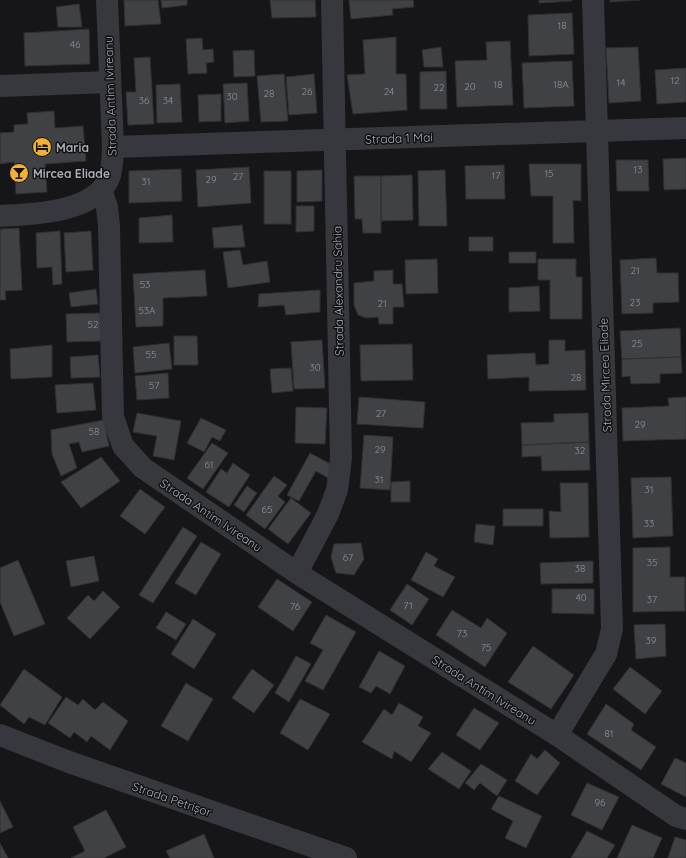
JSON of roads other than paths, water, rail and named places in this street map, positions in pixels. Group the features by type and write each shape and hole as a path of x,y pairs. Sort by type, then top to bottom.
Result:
{"street":[{"name":"Strada Antim Ivireanu","path":"106,0 113,147 112,169 109,179 101,190 107,207 109,226 113,417 123,446 143,468 297,573 557,735 676,816 686,819"},
{"name":"Strada Alexandru Sahia","path":"297,573 328,514 337,490 341,458 332,0"},
{"name":"Strada Mircea Eliade","path":"557,735 606,654 612,629 593,0"},
{"path":"0,86 110,82"},
{"name":"Strada 1 Mai","path":"113,147 686,128"},
{"path":"0,216 29,214 71,207 86,201 101,190"},
{"name":"Strada Petrișor","path":"0,735 69,762 346,858"}],"place":[{"name":"Maria","path":"42,147"},
{"name":"Mircea Eliade","path":"19,173"}]}
